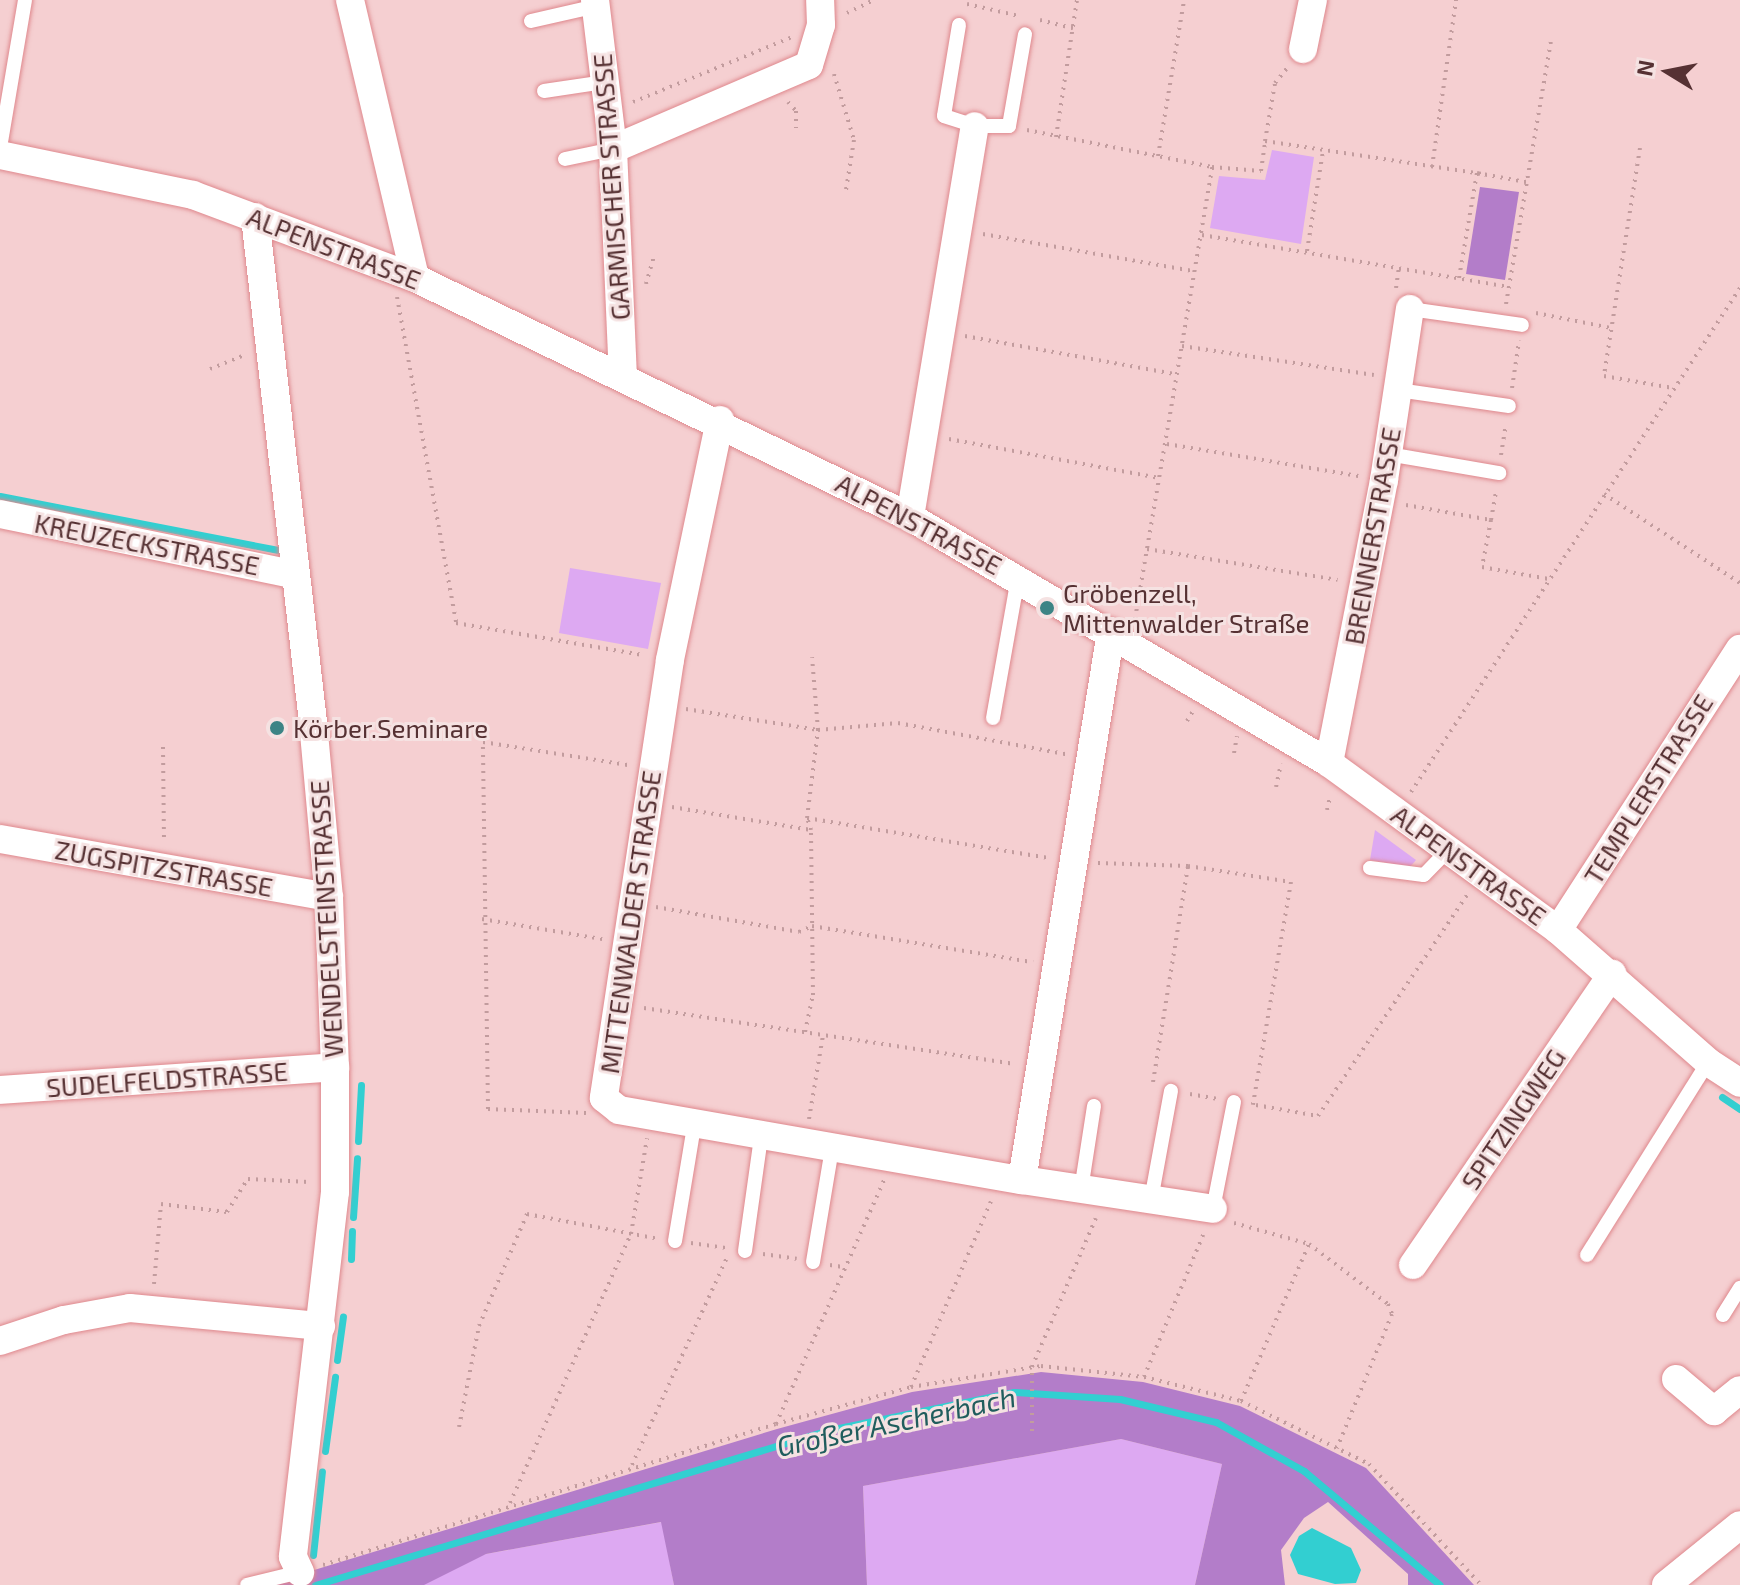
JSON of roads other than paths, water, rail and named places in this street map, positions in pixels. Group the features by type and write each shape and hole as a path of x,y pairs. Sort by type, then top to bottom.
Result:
{"street":[{"path":"350,0 415,278"},
{"path":"1303,49 1313,0"},
{"name":"GARMISCHER STRASSE","path":"596,3 613,149 623,374"},
{"path":"613,149 809,65 821,12"},
{"path":"910,517 975,126"},
{"name":"ALPENSTRASSE","path":"0,155 117,176 255,217 415,278 720,420 910,517 1121,638 1329,763 1558,930 1612,974 1708,1062 1740,1083"},
{"name":"WENDELSTEINSTRASSE","path":"255,217 329,897 335,1067 333,1184 321,1326 293,1557 300,1572"},
{"name":"BRENNERSTRASSE","path":"1329,763 1384,478 1410,309"},
{"name":"MITTENWALDER STRASSE","path":"720,420 670,660 604,1098 619,1110 694,1126 1213,1209"},
{"name":"KREUZECKSTRASSE","path":"0,514 293,574"},
{"path":"1012,1178 1041,1068 1092,758 1121,638"},
{"name":"TEMPLERSTRASSE","path":"1558,930 1740,649"},
{"name":"ZUGSPITZSTRASSE","path":"0,839 329,897"},
{"name":"SPITZINGWEG","path":"1413,1265 1612,974"},
{"name":"SUDELFELDSTRASSE","path":"0,1090 335,1067"},
{"path":"0,1341 64,1320 130,1308 321,1326"},
{"path":"1676,1379 1714,1411 1740,1390"},
{"path":"1666,1585 1740,1525"}],"lane":[{"path":"0,148 25,0"},
{"path":"531,21 596,3"},
{"path":"959,25 944,116 975,126 1009,126 1025,34"},
{"path":"544,91 605,82"},
{"path":"565,159 613,149"},
{"path":"1410,309 1524,318"},
{"path":"1399,384 1509,406"},
{"path":"1384,478 1499,473"},
{"path":"993,718 1018,578"},
{"path":"1370,868 1424,875 1448,850"},
{"path":"1587,1255 1708,1062"},
{"path":"1151,1200 1171,1091"},
{"path":"1213,1209 1234,1102"},
{"path":"1094,1106 1094,1192"},
{"path":"675,1241 694,1126"},
{"path":"745,1251 761,1137"},
{"path":"813,1262 818,1146"},
{"path":"1723,1315 1740,1288"},
{"path":"247,1585 300,1572"}],"water":[{"path":"1312,1528 1351,1548 1361,1570 1356,1583 1335,1584 1298,1574 1290,1555 1299,1536"}],"waterway":[{"path":"0,496 277,550"},
{"path":"358,1141 361,1085"},
{"path":"1722,1097 1740,1109"},
{"path":"353,1217 357,1158"},
{"path":"351,1259 352,1231"},
{"path":"337,1360 343,1316"},
{"path":"325,1451 335,1377"},
{"name":"Großer Ascherbach","path":"315,1585 829,1430 1014,1392 1120,1399 1216,1422 1304,1471 1440,1585"},
{"path":"313,1555 322,1471"}],"place":[{"name":"Gröbenzell, Mittenwalder Straße","path":"1047,608"},
{"name":"Körber.Seminare","path":"277,728"}]}
